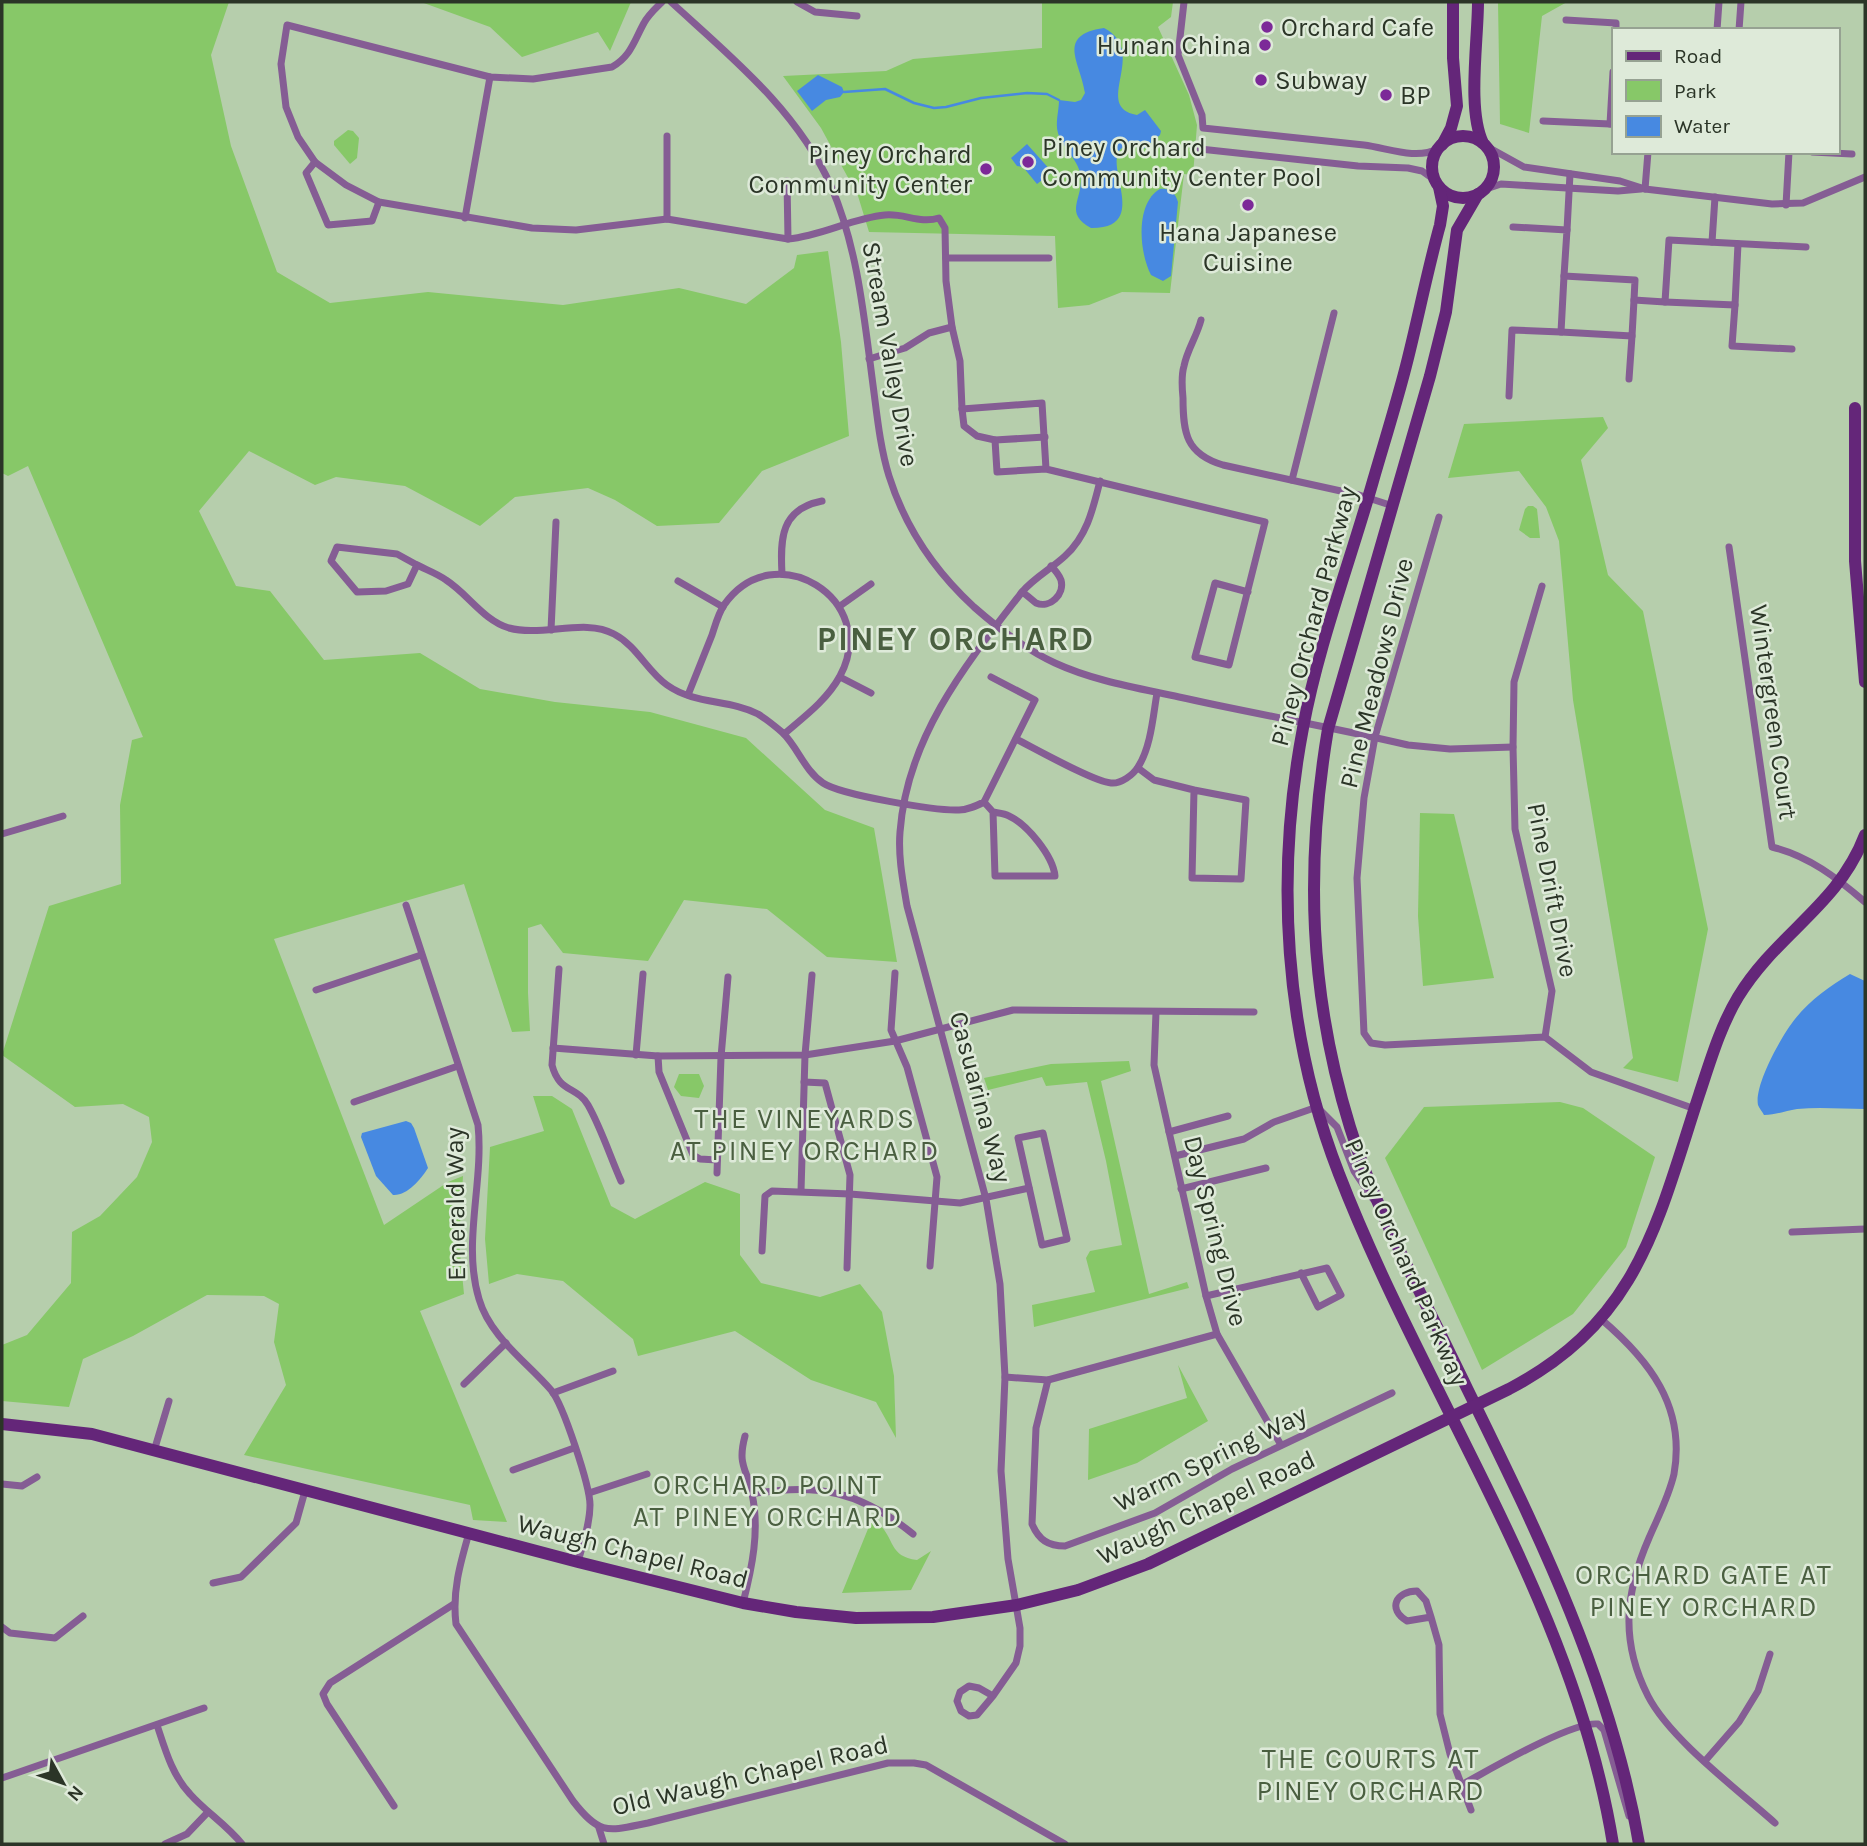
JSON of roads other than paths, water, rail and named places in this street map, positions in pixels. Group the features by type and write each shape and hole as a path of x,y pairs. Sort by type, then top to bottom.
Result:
{"street":[{"path":"662,2 645,21 623,61 612,67 533,79 490,77 287,25 281,64 286,107 298,136 315,162 346,185 379,202 465,218 532,228 576,230 667,219 788,239 806,238 885,215 899,215 927,222 939,218 945,228 946,281 960,361 964,426 977,436 995,440 1045,437"},
{"name":"Stream Valley Drive","path":"671,2 775,100 802,133 830,183 846,225 856,264 879,432 887,466 908,521 940,571 956,590 996,626 1018,643 1056,664 1105,681 1408,745 1450,748 1513,747"},
{"path":"1184,2 1178,55 1202,115 1203,128 1410,153 1430,152 1458,136 1468,136 1524,167 1620,181 1645,189"},
{"name":"Piney Orchard Parkway","path":"1453,2 1453,58 1457,106 1451,128 1432,165 1443,206 1440,225 1406,367 1303,724 1290,823 1288,931 1301,1035 1317,1107 1338,1173 1557,1643 1585,1725 1614,1844"},
{"name":"Piney Orchard Parkway","path":"1478,2 1474,107 1478,134 1491,154 1493,173 1457,230 1446,312 1430,376 1328,729 1320,776 1312,867 1318,981 1326,1031 1346,1115 1366,1175 1578,1628 1612,1726 1638,1838"},
{"path":"1717,28 1719,2"},
{"path":"1739,28 1741,2"},
{"path":"800,3 815,12 857,16"},
{"path":"1566,20 1616,23 1616,28"},
{"path":"465,218 490,77"},
{"path":"1543,121 1612,124"},
{"path":"667,136 667,219"},
{"path":"1200,149 1358,166 1408,167 1422,172 1448,194 1458,197 1468,197 1501,184 1618,191 1645,189 1786,205 1815,198 1865,177"},
{"path":"1839,153 1852,154"},
{"path":"1645,189 1648,154"},
{"path":"1786,205 1788,154"},
{"path":"315,162 306,173 328,225 372,220 379,202"},
{"path":"1561,332 1570,174"},
{"path":"787,181 788,239"},
{"path":"1712,242 1715,197"},
{"path":"1513,227 1567,230"},
{"path":"1665,302 1669,240 1806,247"},
{"path":"1738,244 1732,346 1792,349"},
{"path":"946,258 1049,258"},
{"path":"1564,276 1635,280 1629,379"},
{"path":"1634,300 1735,305"},
{"path":"1292,480 1334,313"},
{"path":"1201,320 1183,368 1183,427 1189,442 1202,456 1212,462 1393,506"},
{"path":"869,359 905,348 929,333 952,327"},
{"path":"1509,396 1512,330 1632,336"},
{"path":"962,409 1042,403 1046,469"},
{"path":"1854,408 1854,549 1865,682"},
{"path":"995,440 997,472 1046,469 1265,522 1248,592 1229,665 1195,657 1215,583 1248,592"},
{"path":"1051,566 1060,577 1060,594 1053,602 1036,603 1023,592 1032,580 1051,566 1066,555 1080,538 1089,522 1100,481"},
{"path":"782,574 780,543 788,521 806,504 822,501"},
{"name":"Pine Meadows Drive","path":"1439,517 1375,737 1364,798 1357,878 1364,1033 1371,1044 1385,1045 1545,1037"},
{"path":"551,630 556,522"},
{"path":"417,565 408,584 386,591 358,592 331,561 337,547 397,554 446,580 485,614 505,626 526,632 592,628 613,633 632,646 667,685 708,702 736,705 758,715 784,734 807,768 824,783 851,793 903,804 958,810 984,802 1035,700 991,677"},
{"name":"Wintergreen Court","path":"1729,547 1772,847 1807,860 1840,882"},
{"path":"688,695 723,607 737,591 760,577 782,574 804,578 826,590 840,606 847,630 848,653 840,677 817,706 784,734"},
{"path":"678,581 723,607"},
{"path":"840,606 871,584"},
{"name":"Pine Drift Drive","path":"1542,586 1514,682 1513,747 1515,830 1552,991 1545,1037"},
{"name":"Casuarina Way","path":"993,1696 1016,1663 1020,1646 1017,1605 1008,1559 1001,1471 1005,1377 1000,1284 986,1199 907,906 901,871 900,834 903,804 914,762 930,724 953,685 1023,592"},
{"path":"840,677 871,693"},
{"path":"1016,739 1111,783 1124,780 1138,768 1145,752 1157,693"},
{"path":"1138,768 1154,780 1246,800 1241,878 1192,878 1194,790"},
{"path":"984,802 993,812 1007,814 1021,823 1054,864 1055,876 995,876 993,812"},
{"path":"2,834 63,816"},
{"name":"Waugh Chapel Road","path":"2,1424 92,1434 578,1562 743,1603 796,1612 856,1618 933,1616 1017,1605 1078,1590 1148,1564 1451,1417 1545,1368 1576,1346 1601,1320 1628,1282 1652,1237 1718,1039 1738,997 1774,949 1828,898 1852,866 1865,835"},
{"path":"1840,882 1865,902"},
{"name":"Emerald Way","path":"406,905 478,1125 480,1144 472,1250 479,1301 491,1325 554,1393 589,1493 589,1520 578,1562"},
{"path":"316,990 421,954"},
{"path":"559,969 552,1065 559,1082 587,1103 621,1181"},
{"path":"895,973 891,1030 907,1067 937,1177 930,1266"},
{"path":"636,1055 643,974"},
{"path":"800,1191 805,1055 812,975"},
{"path":"717,1173 727,977"},
{"path":"553,1048 659,1056 805,1055 895,1041 1013,1010 1254,1012"},
{"name":"Day Spring Drive","path":"1156,1012 1154,1065 1206,1296 1217,1334 1281,1445"},
{"path":"1545,1037 1591,1072 1695,1109"},
{"path":"659,1056 659,1072 693,1155 700,1159 717,1160"},
{"path":"354,1102 458,1066"},
{"path":"804,1082 825,1083 850,1175 847,1268"},
{"path":"1175,1156 1244,1139 1274,1122 1317,1107 1338,1126 1354,1171 1380,1208"},
{"path":"1169,1132 1228,1116"},
{"path":"1043,1133 1067,1239 1042,1245 1029,1188 1018,1138 1043,1133"},
{"path":"1181,1189 1266,1168"},
{"path":"762,1251 765,1196 772,1191 960,1203 1029,1188"},
{"path":"1792,1232 1865,1229"},
{"path":"1206,1296 1301,1273 1327,1268 1341,1295 1318,1307 1301,1273"},
{"path":"1601,1320 1647,1364 1662,1389 1675,1435 1674,1474 1635,1571 1629,1608 1630,1640 1640,1678 1649,1698 1675,1733 1775,1823"},
{"path":"1005,1377 1048,1380 1217,1334"},
{"path":"464,1384 506,1343"},
{"path":"554,1393 613,1371"},
{"name":"Warm Spring Way","path":"1048,1380 1036,1428 1032,1524 1043,1542 1054,1546 1065,1546 1155,1513 1232,1469 1392,1393"},
{"path":"154,1451 169,1401"},
{"path":"743,1603 754,1545 752,1494 742,1466 741,1450 745,1436"},
{"path":"513,1470 574,1448"},
{"path":"589,1493 647,1474"},
{"path":"2,1484 22,1486 37,1477"},
{"path":"752,1494 782,1488 813,1488 837,1492 864,1501 891,1516 913,1534"},
{"path":"213,1583 241,1577 296,1523 305,1491"},
{"name":"Old Waugh Chapel Road","path":"469,1533 456,1577 456,1624 573,1801 599,1828 616,1829 648,1823 888,1763 903,1762 926,1765 938,1771 1065,1844"},
{"path":"1431,1617 1407,1621 1400,1617 1396,1607 1398,1598 1406,1591 1417,1591 1426,1601 1431,1617 1438,1645 1440,1714 1450,1754 1471,1810"},
{"path":"394,1806 324,1700 323,1694 330,1684 454,1604"},
{"path":"2,1627 10,1633 55,1638 83,1616"},
{"path":"1705,1761 1739,1722 1752,1702 1770,1654"},
{"path":"968,1686 979,1688 993,1696 978,1715 969,1716 961,1711 957,1701 960,1692 968,1686"},
{"path":"2,1778 204,1708"},
{"path":"1463,1784 1543,1742 1585,1725 1598,1724 1604,1730 1626,1810 1638,1838"},
{"path":"157,1725 174,1773 188,1792 242,1844"},
{"path":"165,1844 187,1834 208,1812"},
{"path":"599,1828 604,1844"},
{"path":"1043,1844 1048,1835"}],"water":[{"path":"1104,28 1117,38 1122,51 1119,101 1124,110 1137,115 1145,110 1161,131 1160,135 1140,152 1135,145 1122,148 1117,158 1122,202 1120,215 1111,225 1091,228 1078,217 1076,211 1081,186 1080,172 1060,139 1057,121 1059,100 1075,102 1081,100 1085,93 1076,61 1075,44 1089,32"},
{"path":"818,75 842,87 844,92 840,97 826,100 812,111 797,91"},
{"name":"Piney Orchard Community Center Pool","path":"1027,144 1052,172 1037,184 1023,167 1017,166 1011,158"},
{"path":"1160,189 1172,192 1178,202 1171,276 1163,281 1151,275 1142,241 1146,205"},
{"path":"1850,974 1865,981 1865,1109 1806,1108 1764,1115 1758,1105 1760,1085 1783,1036 1807,1006"},
{"path":"406,1121 414,1128 428,1168 408,1190 393,1195 376,1176 361,1137 362,1133"}],"waterway":[{"path":"844,92 885,89 914,103 934,108 981,98 1027,93 1047,94 1059,100"}],"place":[{"name":"Orchard Cafe","path":"1267,27"},
{"name":"Hunan China","path":"1265,45"},
{"name":"Subway","path":"1261,80"},
{"name":"BP","path":"1386,95"},
{"name":"Piney Orchard Community Center Pool","path":"1028,162"},
{"name":"Piney Orchard Community Center","path":"986,169"},
{"name":"Hana Japanese Cuisine","path":"1248,205"}],"district":[{"name":"PINEY ORCHARD","path":"956,638"},
{"name":"THE VINEYARDS AT PINEY ORCHARD","path":"805,1134"},
{"name":"ORCHARD POINT AT PINEY ORCHARD","path":"768,1500"},
{"name":"ORCHARD GATE AT PINEY ORCHARD","path":"1704,1590"},
{"name":"THE COURTS AT PINEY ORCHARD","path":"1371,1774"}]}
